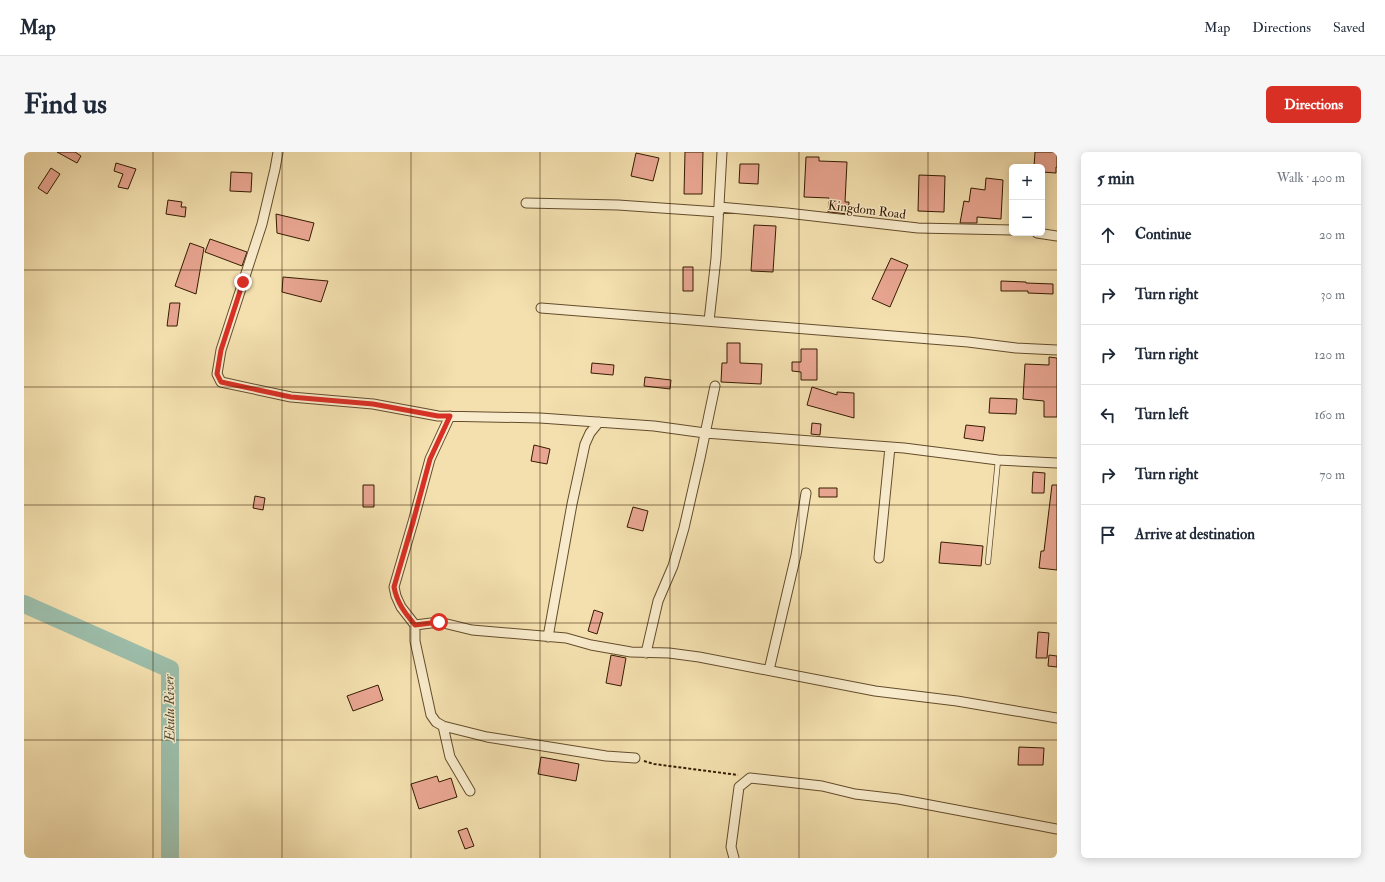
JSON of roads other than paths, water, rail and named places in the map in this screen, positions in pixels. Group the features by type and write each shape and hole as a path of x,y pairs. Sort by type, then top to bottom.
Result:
{"street":[{"path":"278,152 262,224 221,350 217,374 221,382 291,397 373,404 438,416 540,418 599,422 890,447 998,460 1057,463"},
{"path":"709,321 714,288 722,152"},
{"name":"Kingdom Road","path":"526,203 719,209 787,213 918,228 1009,230"},
{"path":"1045,234 1057,236"},
{"path":"541,308 852,334 968,342 1016,348 1057,350"},
{"path":"646,653 658,601 673,566 684,528 715,386"},
{"path":"450,416 430,459 394,587 401,607 415,625 415,641 431,715 436,722 443,726 487,737 606,756 635,758"},
{"path":"548,637 584,444 590,433 599,422"},
{"path":"879,558 890,447"},
{"path":"769,670 796,555 806,493"},
{"path":"415,625 439,622 472,630 566,638 591,645 631,652 669,653 692,656 875,691 956,701 1057,718"},
{"path":"443,726 450,757 470,791"},
{"path":"734,858 731,847 739,787 750,778 822,786 855,794 898,799 1057,829"}],"lane":[{"path":"988,562 998,460"}],"waterway":[{"name":"Ekulu River","path":"24,604 170,669 170,858"}]}
